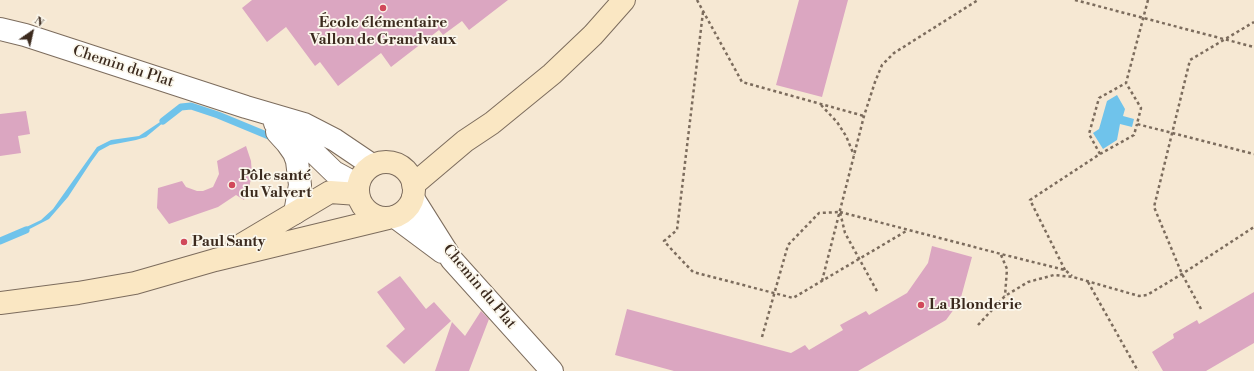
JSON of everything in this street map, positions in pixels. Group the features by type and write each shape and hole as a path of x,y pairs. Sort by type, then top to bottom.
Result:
{"main road":[{"path":"410,184 465,141 492,123 552,74 593,35 624,0"},
{"path":"0,303 135,284 215,260 391,217 402,212 408,206 410,184 398,165 390,162 381,162 372,165 363,174 358,189 360,202 371,214 379,217 391,217"},
{"path":"215,260 330,192 358,189"}],"street":[{"name":"Chemin du Plat","path":"0,29 24,35 246,108 292,120 319,131 372,165"},
{"name":"Chemin du Plat","path":"246,108 299,138 334,172 358,189"},
{"name":"Chemin du Plat","path":"246,108 270,125 294,153 300,185 295,213"},
{"name":"Chemin du Plat","path":"410,184 452,260 552,371"},
{"path":"391,217 452,260"}],"path":[{"path":"697,0 702,12 742,82 864,116"},
{"path":"822,281 864,116 882,65 894,53 978,0"},
{"path":"1074,0 1254,47"},
{"path":"1073,277 1065,270 1030,200 1100,154 1134,135 1141,108 1126,83 1148,0"},
{"path":"702,12 677,230 664,241 693,272 793,298 908,230"},
{"path":"1201,309 1182,274 1154,207 1190,60 1254,22"},
{"path":"1100,154 1089,134 1099,98 1126,83"},
{"path":"820,104 838,122 846,136 854,156"},
{"path":"1137,124 1254,154"},
{"path":"840,212 845,232 878,293"},
{"path":"762,337 788,245 819,213 840,212 1065,270"},
{"path":"978,325 1005,296 1028,282 1054,275 1073,277 1139,296 1147,295 1254,228"},
{"path":"1001,254 1007,269 1005,296"},
{"path":"1088,282 1138,371"}],"water":[{"path":"1117,95 1125,109 1123,116 1134,119 1132,127 1120,124 1117,140 1103,149 1093,133 1099,129 1107,101"},
{"path":"169,116 170,117 146,137 110,145 99,151 68,197 49,219 18,235 18,231 41,220 53,209 97,147 111,140 139,136"}],"building":[{"path":"252,0 508,0 469,30 462,21 443,35 439,30 391,67 381,53 338,86 320,62 315,66 286,27 267,42 242,8"},
{"path":"799,0 848,0 822,97 776,85"},
{"path":"26,111 30,134 18,136 21,153 0,156 0,114"},
{"name":"Pôle santé du Valvert","path":"246,146 251,161 252,175 244,200 236,195 218,207 169,224 157,208 158,188 182,181 186,187 197,191 203,191 213,187 219,174 217,161"},
{"name":"La Blonderie","path":"932,246 972,257 960,301 946,320 858,371 674,371 615,355 627,309 791,353 805,345 809,350 843,330 840,325 866,311 869,315 907,293 928,263"},
{"path":"400,276 426,309 434,302 451,321 404,364 386,346 405,329 377,292"},
{"path":"1254,292 1254,343 1206,371 1163,371 1152,352 1174,338 1173,334 1197,320 1199,324"},
{"path":"481,311 489,319 469,371 435,371 452,322 465,336"}],"waterway":[{"path":"163,121 181,107 191,106 218,115 276,139"},
{"path":"0,241 26,230"}],"place":[{"name":"École élémentaire Vallon de Grandvaux","path":"383,8"},
{"name":"Pôle santé du Valvert","path":"232,185"},
{"name":"Paul Santy","path":"184,242"},
{"name":"La Blonderie","path":"921,305"}]}
